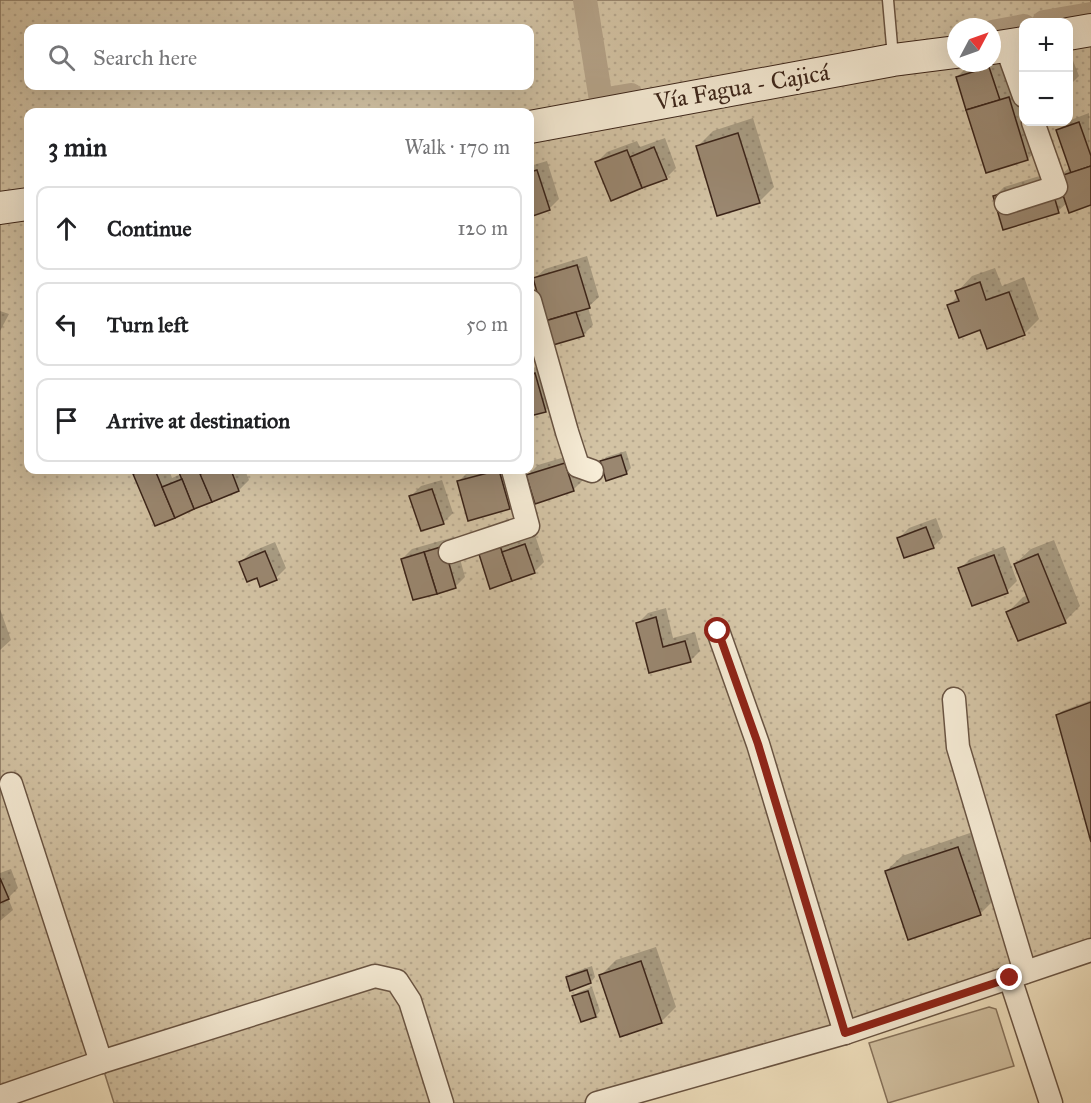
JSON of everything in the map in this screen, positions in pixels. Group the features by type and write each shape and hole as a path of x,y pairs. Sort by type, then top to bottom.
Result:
{"street":[{"path":"1073,33 1091,30"},
{"path":"1007,46 1019,84"},
{"name":"Vía Fagua - Cajicá","path":"534,126 892,60 947,53"},
{"path":"1006,202 1056,187 1034,126"},
{"path":"0,208 24,205"},
{"path":"534,315 578,466 592,471"},
{"path":"450,552 528,526 514,474"},
{"path":"718,631 758,744 845,1033"},
{"path":"954,699 958,747 1051,1103"},
{"path":"11,784 101,1062"},
{"path":"597,1103 845,1033 1091,950"},
{"path":"0,1097 101,1062 375,976 397,981 410,1001 442,1103"}],"lane":[{"path":"888,0 894,50 892,60"}],"shaded area":[{"path":"0,0 1091,0 1091,950 597,1103 114,1103 101,1062 0,1097"},
{"path":"989,1007 996,1009 1014,1066 888,1103 869,1043"}],"building":[{"path":"972,72 991,72 1000,100 966,110 956,77"},
{"path":"1009,97 1028,160 986,173 966,110"},
{"path":"1079,122 1091,156 1091,166 1071,173 1056,130 1073,126"},
{"path":"738,133 760,203 717,216 696,146"},
{"path":"654,147 667,179 642,188 630,157"},
{"path":"627,150 642,188 611,201 595,162"},
{"path":"1091,166 1091,205 1069,213 1057,177"},
{"path":"537,170 550,210 534,216 534,171"},
{"path":"1049,179 1059,213 1003,230 993,196"},
{"path":"577,265 590,308 545,321 534,278"},
{"path":"980,282 986,300 1009,292 1025,335 987,349 980,330 959,338 947,305 959,301 955,291"},
{"path":"576,312 584,336 553,345 545,321"},
{"path":"534,373 546,412 534,415"},
{"path":"621,455 627,474 606,481 600,461"},
{"path":"565,463 574,491 535,504 526,475"},
{"path":"133,474 157,474 175,518 155,526"},
{"path":"180,474 201,474 212,502 194,509"},
{"path":"200,474 233,474 239,491 212,502"},
{"path":"484,474 500,474 510,509 468,521 457,481"},
{"path":"182,479 194,509 175,518 162,487"},
{"path":"432,489 444,524 421,531 409,496"},
{"path":"926,527 934,548 904,558 897,538"},
{"path":"499,543 512,581 490,589 478,551"},
{"path":"525,544 535,573 512,581 502,552"},
{"path":"444,546 456,588 437,594 424,552"},
{"path":"265,551 277,580 260,587 257,578 247,582 239,562"},
{"path":"424,552 437,594 413,600 401,559"},
{"path":"1038,554 1066,623 1018,641 1006,612 1029,602 1014,564"},
{"path":"994,555 1008,593 972,606 958,568"},
{"path":"656,617 663,647 685,641 691,662 649,673 636,623"},
{"path":"1091,702 1091,842 1056,715"},
{"path":"958,847 981,915 908,940 885,871"},
{"path":"0,878 9,899 0,903"},
{"path":"641,961 662,1023 620,1037 599,975"},
{"path":"587,970 591,983 570,991 566,977"},
{"path":"588,991 596,1017 581,1022 572,996"}],"waterway":[{"path":"585,0 601,100 631,95"},
{"path":"1068,18 1091,14"},
{"path":"1001,30 1019,27"}],"route":[{"path":"718,631 758,744 845,1033 1010,978"}]}
